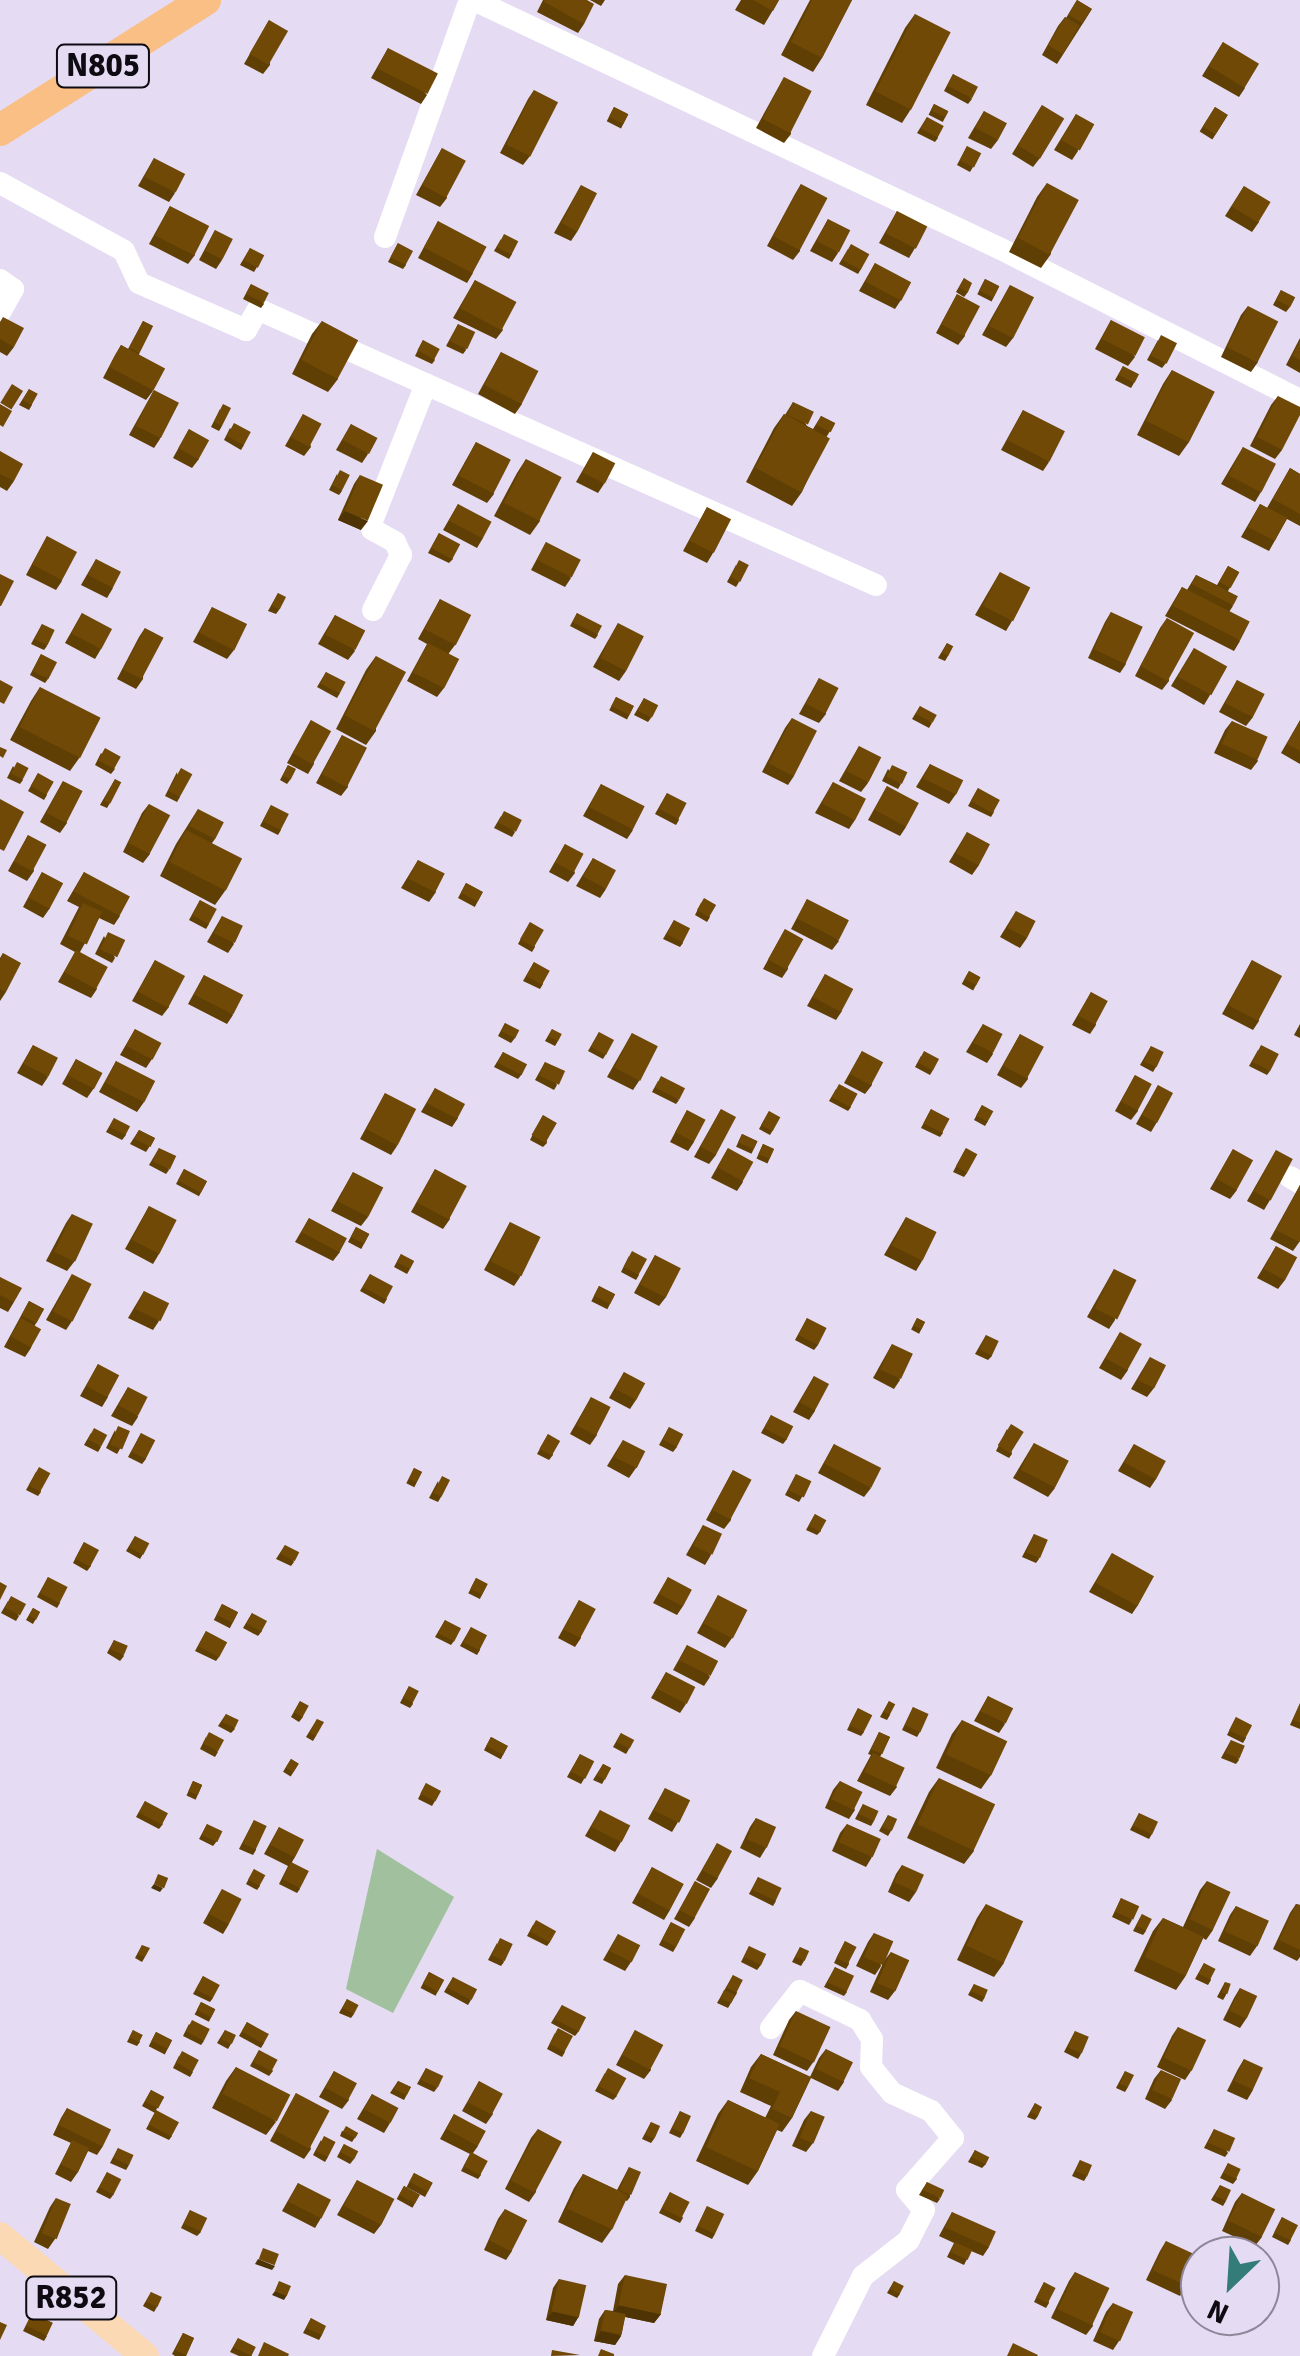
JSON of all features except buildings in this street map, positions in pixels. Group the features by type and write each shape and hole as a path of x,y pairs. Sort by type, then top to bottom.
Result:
{"highway":[{"name":"N805","path":"0,130 205,0"}],"main road":[{"name":"R852","path":"0,2236 145,2356"}],"street":[{"path":"384,237 472,0 999,248 1300,400"},
{"path":"0,183 124,252 140,283 246,330 257,311 264,312 876,585"},
{"path":"0,280 13,289 0,312"},
{"path":"374,610 400,555 394,542 372,529 372,521 426,384"},
{"path":"771,2028 800,1991 860,2020 872,2039 871,2067 892,2093 931,2111 954,2138 908,2190 924,2210 909,2240 863,2276 823,2356"}],"green space":[{"path":"377,1849 454,1897 393,2013 346,1989"}]}
